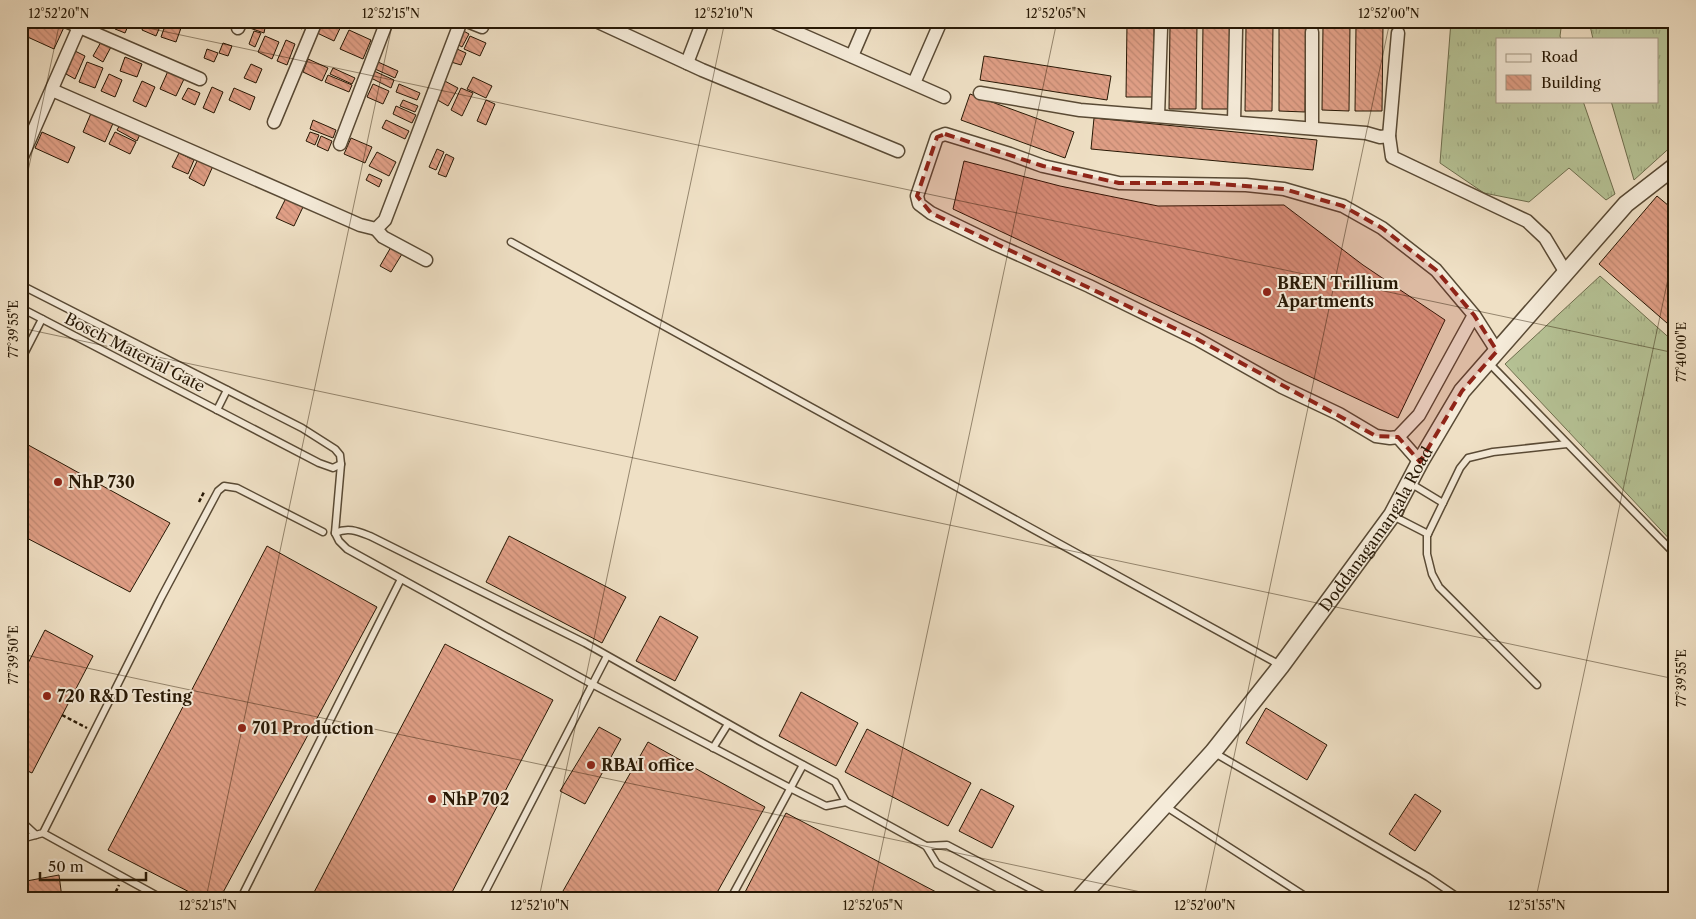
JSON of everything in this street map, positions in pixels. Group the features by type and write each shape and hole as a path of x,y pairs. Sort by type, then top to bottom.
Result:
{"street":[{"path":"66,21 200,78"},
{"path":"274,122 316,21"},
{"path":"340,144 387,21"},
{"path":"376,229 385,220 461,21"},
{"path":"467,21 482,27 484,21"},
{"path":"596,21 687,63 898,151"},
{"path":"687,63 703,21"},
{"path":"771,21 789,25 852,56 944,96"},
{"path":"852,56 867,21"},
{"path":"914,83 941,21"},
{"path":"21,159 79,27"},
{"path":"1158,116 1161,28"},
{"path":"1234,122 1236,29"},
{"path":"1312,32 1312,128"},
{"path":"1398,33 1390,136 1392,157 1527,221 1545,238 1566,273"},
{"path":"52,90 360,225 376,229 383,237 426,260"},
{"path":"980,93 1080,110 1312,128 1366,133 1380,137 1390,136"},
{"path":"1474,315 1419,415 1398,437 1376,436 1339,414 1282,387 1197,339 931,212 920,204 917,196 937,137 945,134 1043,166 1119,182 1246,185 1284,189 1343,206 1382,228 1436,270 1474,315 1492,357"},
{"name":"Doddanagamangala Road","path":"1080,898 1213,752 1281,666 1392,515 1420,462 1462,391 1626,204 1675,166"},
{"path":"1398,437 1420,462"}],"lane":[{"path":"511,242 1281,666"},
{"path":"21,285 302,428 335,449 340,455 335,533 339,541 347,549 592,684 790,788 826,806 846,802"},
{"name":"Bosch Material Gate","path":"21,308 319,463 333,468 340,464"},
{"path":"21,360 42,319"},
{"path":"1492,357 1567,444 1675,554"},
{"path":"217,410 227,390"},
{"path":"1537,685 1440,586 1432,574 1427,554 1428,534 1460,468 1468,458 1493,452 1567,444"},
{"path":"1409,483 1442,503"},
{"path":"21,839 40,834 218,491 224,486 237,488 323,532"},
{"path":"1392,515 1428,534"},
{"path":"335,533 344,529 355,530 370,536 607,656 835,782 846,802 926,846 938,864 1000,898"},
{"path":"241,898 401,579"},
{"path":"482,898 607,656"},
{"path":"713,748 728,724"},
{"path":"1213,752 1428,876 1459,898"},
{"path":"731,898 803,765"},
{"path":"1164,805 1308,898"},
{"path":"21,821 40,834 161,898"},
{"path":"926,846 947,845 1048,898"}],"path":[{"path":"62,715 88,728 84,736"}],"highlighted area":[{"path":"945,134 1043,166 1119,183 1208,183 1284,189 1343,206 1382,228 1436,270 1474,315 1497,351 1462,391 1420,462 1398,437 1376,436 1197,339 931,213 917,196 937,137"}],"green space":[{"path":"1451,21 1562,21 1561,38 1496,38 1496,102 1583,102 1615,194 1606,200 1569,168 1529,202 1484,193 1440,163"},
{"path":"1589,21 1675,21 1675,143 1634,180 1611,102 1658,102 1658,38 1593,38"},
{"path":"1600,276 1675,343 1675,545 1505,364"}],"building":[{"path":"27,21 57,21 65,25 54,49 21,34"},
{"path":"118,21 128,26 125,33 115,29"},
{"path":"145,21 162,22 156,36 142,30"},
{"path":"172,21 186,21 184,26"},
{"path":"247,21 265,28 264,33 244,26"},
{"path":"253,21 270,21 267,26"},
{"path":"282,21 303,21 305,22 302,29"},
{"path":"320,21 335,21 342,24 334,41 315,32"},
{"path":"166,23 181,28 176,42 161,37"},
{"path":"1127,23 1154,23 1154,97 1126,97"},
{"path":"1170,23 1197,23 1196,109 1169,109"},
{"path":"1203,23 1230,24 1229,109 1202,109"},
{"path":"1246,25 1273,25 1272,111 1245,111"},
{"path":"1279,25 1306,26 1305,112 1279,111"},
{"path":"1323,25 1350,25 1349,111 1322,110"},
{"path":"1356,25 1383,25 1382,111 1355,111"},
{"path":"460,29 469,34 462,47 455,43"},
{"path":"349,30 371,40 363,59 340,49"},
{"path":"254,31 261,33 255,47 249,44"},
{"path":"265,36 279,42 272,59 258,52"},
{"path":"470,36 486,43 480,56 464,49"},
{"path":"286,40 295,44 287,65 277,61"},
{"path":"101,42 111,47 103,62 93,56"},
{"path":"223,43 232,46 228,56 219,53"},
{"path":"207,49 218,53 214,62 204,58"},
{"path":"457,49 466,53 461,65 451,62"},
{"path":"75,51 85,56 75,79 66,74"},
{"path":"984,56 1111,76 1107,100 980,80"},
{"path":"125,57 142,64 137,77 120,71"},
{"path":"308,59 328,68 322,81 303,72"},
{"path":"87,62 103,68 95,88 79,82"},
{"path":"378,62 398,71 395,78 375,69"},
{"path":"251,64 262,69 256,83 244,78"},
{"path":"333,68 355,78 352,84 330,74"},
{"path":"168,71 184,79 176,96 160,89"},
{"path":"374,71 394,80 391,88 371,78"},
{"path":"109,74 122,80 115,97 101,91"},
{"path":"328,75 352,85 349,92 325,82"},
{"path":"473,77 492,86 486,98 467,89"},
{"path":"441,79 458,88 448,106 434,98"},
{"path":"142,81 155,87 146,107 133,101"},
{"path":"373,84 389,91 383,104 367,97"},
{"path":"399,84 420,93 417,100 396,92"},
{"path":"212,87 223,92 214,113 203,108"},
{"path":"188,88 200,93 195,105 182,99"},
{"path":"234,88 255,97 250,110 229,100"},
{"path":"461,88 473,93 462,116 451,110"},
{"path":"970,94 1074,132 1065,158 961,120"},
{"path":"403,100 418,106 415,112 400,106"},
{"path":"486,100 495,104 486,125 477,121"},
{"path":"396,106 416,115 412,123 393,114"},
{"path":"92,111 114,121 105,142 83,132"},
{"path":"1094,118 1317,140 1313,170 1091,149"},
{"path":"313,120 336,130 333,138 310,129"},
{"path":"386,120 409,131 405,139 382,128"},
{"path":"121,123 141,132 137,141 117,130"},
{"path":"42,132 75,147 68,163 35,148"},
{"path":"115,132 136,142 130,154 109,144"},
{"path":"310,132 319,135 315,145 306,141"},
{"path":"321,136 332,141 328,151 317,146"},
{"path":"351,138 372,147 365,163 344,154"},
{"path":"437,149 444,152 436,170 429,167"},
{"path":"377,152 396,162 389,176 369,166"},
{"path":"179,153 194,160 188,174 172,167"},
{"path":"446,154 454,158 446,177 438,174"},
{"path":"198,159 213,166 204,186 189,178"},
{"name":"BREN Trillium Apartments","path":"964,161 1060,186 1158,206 1284,205 1363,265 1445,320 1398,418 953,209"},
{"path":"369,174 382,180 379,187 366,180"},
{"path":"1657,196 1675,211 1675,330 1599,264"},
{"path":"286,198 303,207 294,226 276,218"},
{"path":"391,247 402,254 391,272 380,266"},
{"name":"NhP 730","path":"21,441 170,523 130,592 21,535"},
{"path":"509,536 626,597 602,643 486,582"},
{"name":"701 Production","path":"267,546 377,607 220,898 201,898 108,850"},
{"path":"660,616 698,637 675,681 636,661"},
{"name":"720 R&D Testing","path":"45,630 93,656 32,773 21,768 21,677"},
{"name":"NhP 702","path":"445,644 553,700 449,898 311,898"},
{"path":"801,692 858,723 836,766 779,736"},
{"path":"1266,708 1327,745 1307,780 1246,743"},
{"name":"RBAI office","path":"599,727 621,739 585,804 560,791"},
{"path":"867,729 971,783 948,826 845,772"},
{"path":"648,742 765,807 714,898 559,898"},
{"path":"981,789 1014,806 992,848 959,831"},
{"path":"1415,794 1441,811 1415,851 1389,834"},
{"path":"786,813 938,893 935,898 742,898"},
{"path":"59,875 62,898 21,898 21,882"}],"place":[{"name":"BREN Trillium Apartments","path":"1267,292"},
{"name":"NhP 730","path":"58,482"},
{"name":"720 R&D Testing","path":"47,696"},
{"name":"701 Production","path":"242,728"},
{"name":"RBAI office","path":"591,765"},
{"name":"NhP 702","path":"432,799"}]}
